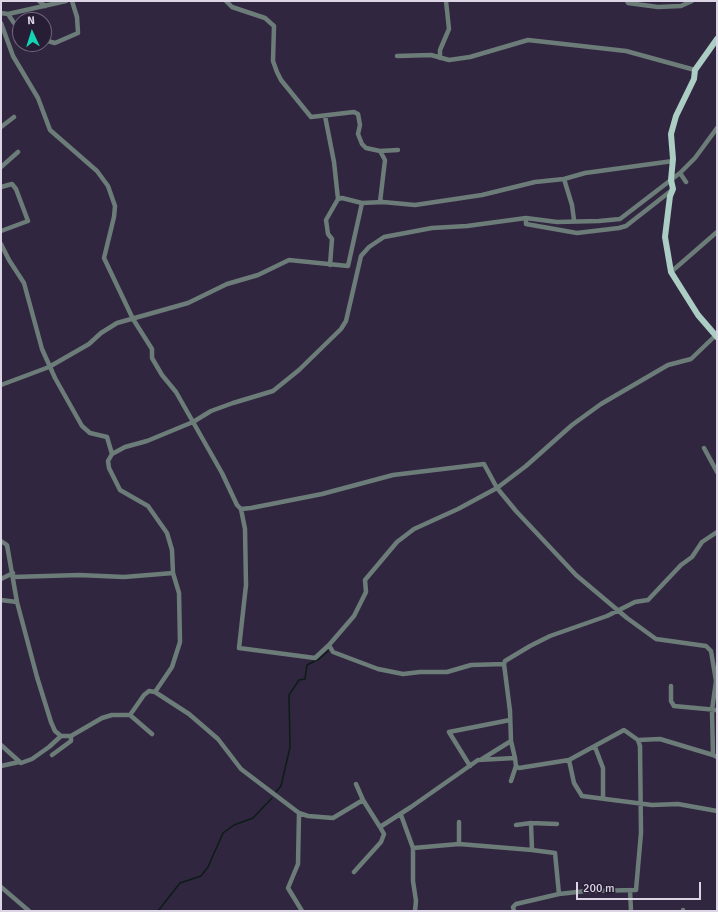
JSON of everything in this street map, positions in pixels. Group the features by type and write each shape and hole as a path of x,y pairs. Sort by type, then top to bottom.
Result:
{"main road":[{"path":"716,336 698,315 671,272 665,237 670,196 673,189 671,181 671,134 676,116 694,79 695,70 717,39"}],"street":[{"path":"39,1 45,6"},
{"path":"1,13 8,14 66,1"},
{"path":"52,42 55,43 78,33 72,1"},
{"path":"226,1 232,7 265,18 274,26 273,61 281,80 311,117 356,113 360,125 358,134 362,144 366,148 380,151 398,150"},
{"path":"440,58 440,50 449,30 446,1"},
{"path":"627,1 628,3 658,7 681,6 692,1"},
{"path":"8,14 12,20"},
{"path":"1,23 13,56 38,98 50,130 97,171 108,186 115,206 114,217 104,258 133,319 152,349 152,356 162,375 176,392 222,473 234,500 241,509 245,529 246,585 239,648 315,658 329,645 354,616 366,592 365,580 397,542 414,529 458,509 498,488 572,425 601,404 668,365 691,359 716,336"},
{"path":"397,56 431,55 449,60 470,57 528,40 626,51 695,70"},
{"path":"325,116 334,162 338,199 326,220 328,234 332,238 330,265"},
{"path":"1,127 14,117"},
{"path":"155,692 172,667 180,642 179,593 173,573 172,550 167,533 148,506 120,490 108,461 112,454 125,447 147,441 193,422 211,411 273,391 299,370 315,353 336,337 346,321 360,256 369,247 384,237 432,228 467,226 526,218 557,222 620,219 680,174 695,158 717,128"},
{"path":"380,151 385,160 380,202"},
{"path":"1,167 18,152"},
{"path":"338,199 342,198 362,202 415,205 482,195 535,182 564,179 585,173 672,161"},
{"path":"680,174 686,182"},
{"path":"564,179 570,198 574,220"},
{"path":"1,187 12,184 16,189 28,221 1,230"},
{"path":"526,218 526,224 577,233 621,228 626,226 673,189"},
{"path":"348,266 362,202"},
{"path":"671,272 717,232"},
{"path":"1,244 9,260 24,283 42,349 49,367 82,426 90,433 106,437 112,454"},
{"path":"1,385 49,367 89,344 109,328 133,319 188,303 226,284 258,275 289,260 330,265 358,266"},
{"path":"704,448 717,472"},
{"path":"241,509 322,494 393,475 484,464 498,488 576,575 618,610 656,639 706,646 711,651 716,681 715,756 660,739 638,740"},
{"path":"511,781 516,766 511,741 504,664 505,661 530,646 635,602 648,600 681,565 692,557 702,542 717,532"},
{"path":"1,541 7,545 17,602 45,704 55,731 61,736 71,736 102,718 112,715 130,715 152,734"},
{"path":"1,579 13,575 124,577 173,573"},
{"path":"1,600 17,602"},
{"path":"329,645 333,652 378,669 403,674 447,672 471,665 504,664"},
{"path":"671,686 671,701 674,706 715,710"},
{"path":"130,715 144,694 149,691 155,692 189,714 218,739 241,769 299,813 333,818 362,800"},
{"path":"470,766 450,732 510,720"},
{"path":"512,910 516,904 559,894 586,891 636,890 641,833 640,746 638,740 624,730 569,760 519,768 516,766"},
{"path":"1,766 25,762 32,759 56,742 61,736"},
{"path":"52,755 71,742 71,736"},
{"path":"380,827 401,815 470,766 511,741"},
{"path":"1,745 19,762"},
{"path":"595,747 603,768 603,797"},
{"path":"482,759 515,758"},
{"path":"569,760 574,783 579,793 588,797 603,797 640,804 678,804 717,811"},
{"path":"354,872 381,842 384,834 362,800 356,784"},
{"path":"299,813 298,864 288,888 302,911"},
{"path":"401,815 413,848 413,881 416,901 415,911"},
{"path":"459,822 459,844"},
{"path":"531,823 532,850"},
{"path":"516,826 531,823 557,824"},
{"path":"413,848 459,844 555,853 559,894"},
{"path":"1,887 29,911"},
{"path":"630,890 630,911"}],"waterway":[{"path":"276,792 281,786 290,747 289,695 299,680 305,679 307,665 319,659 328,651"},
{"path":"158,911 180,883 201,876 208,867 223,833 234,825 253,818 272,798"}]}
